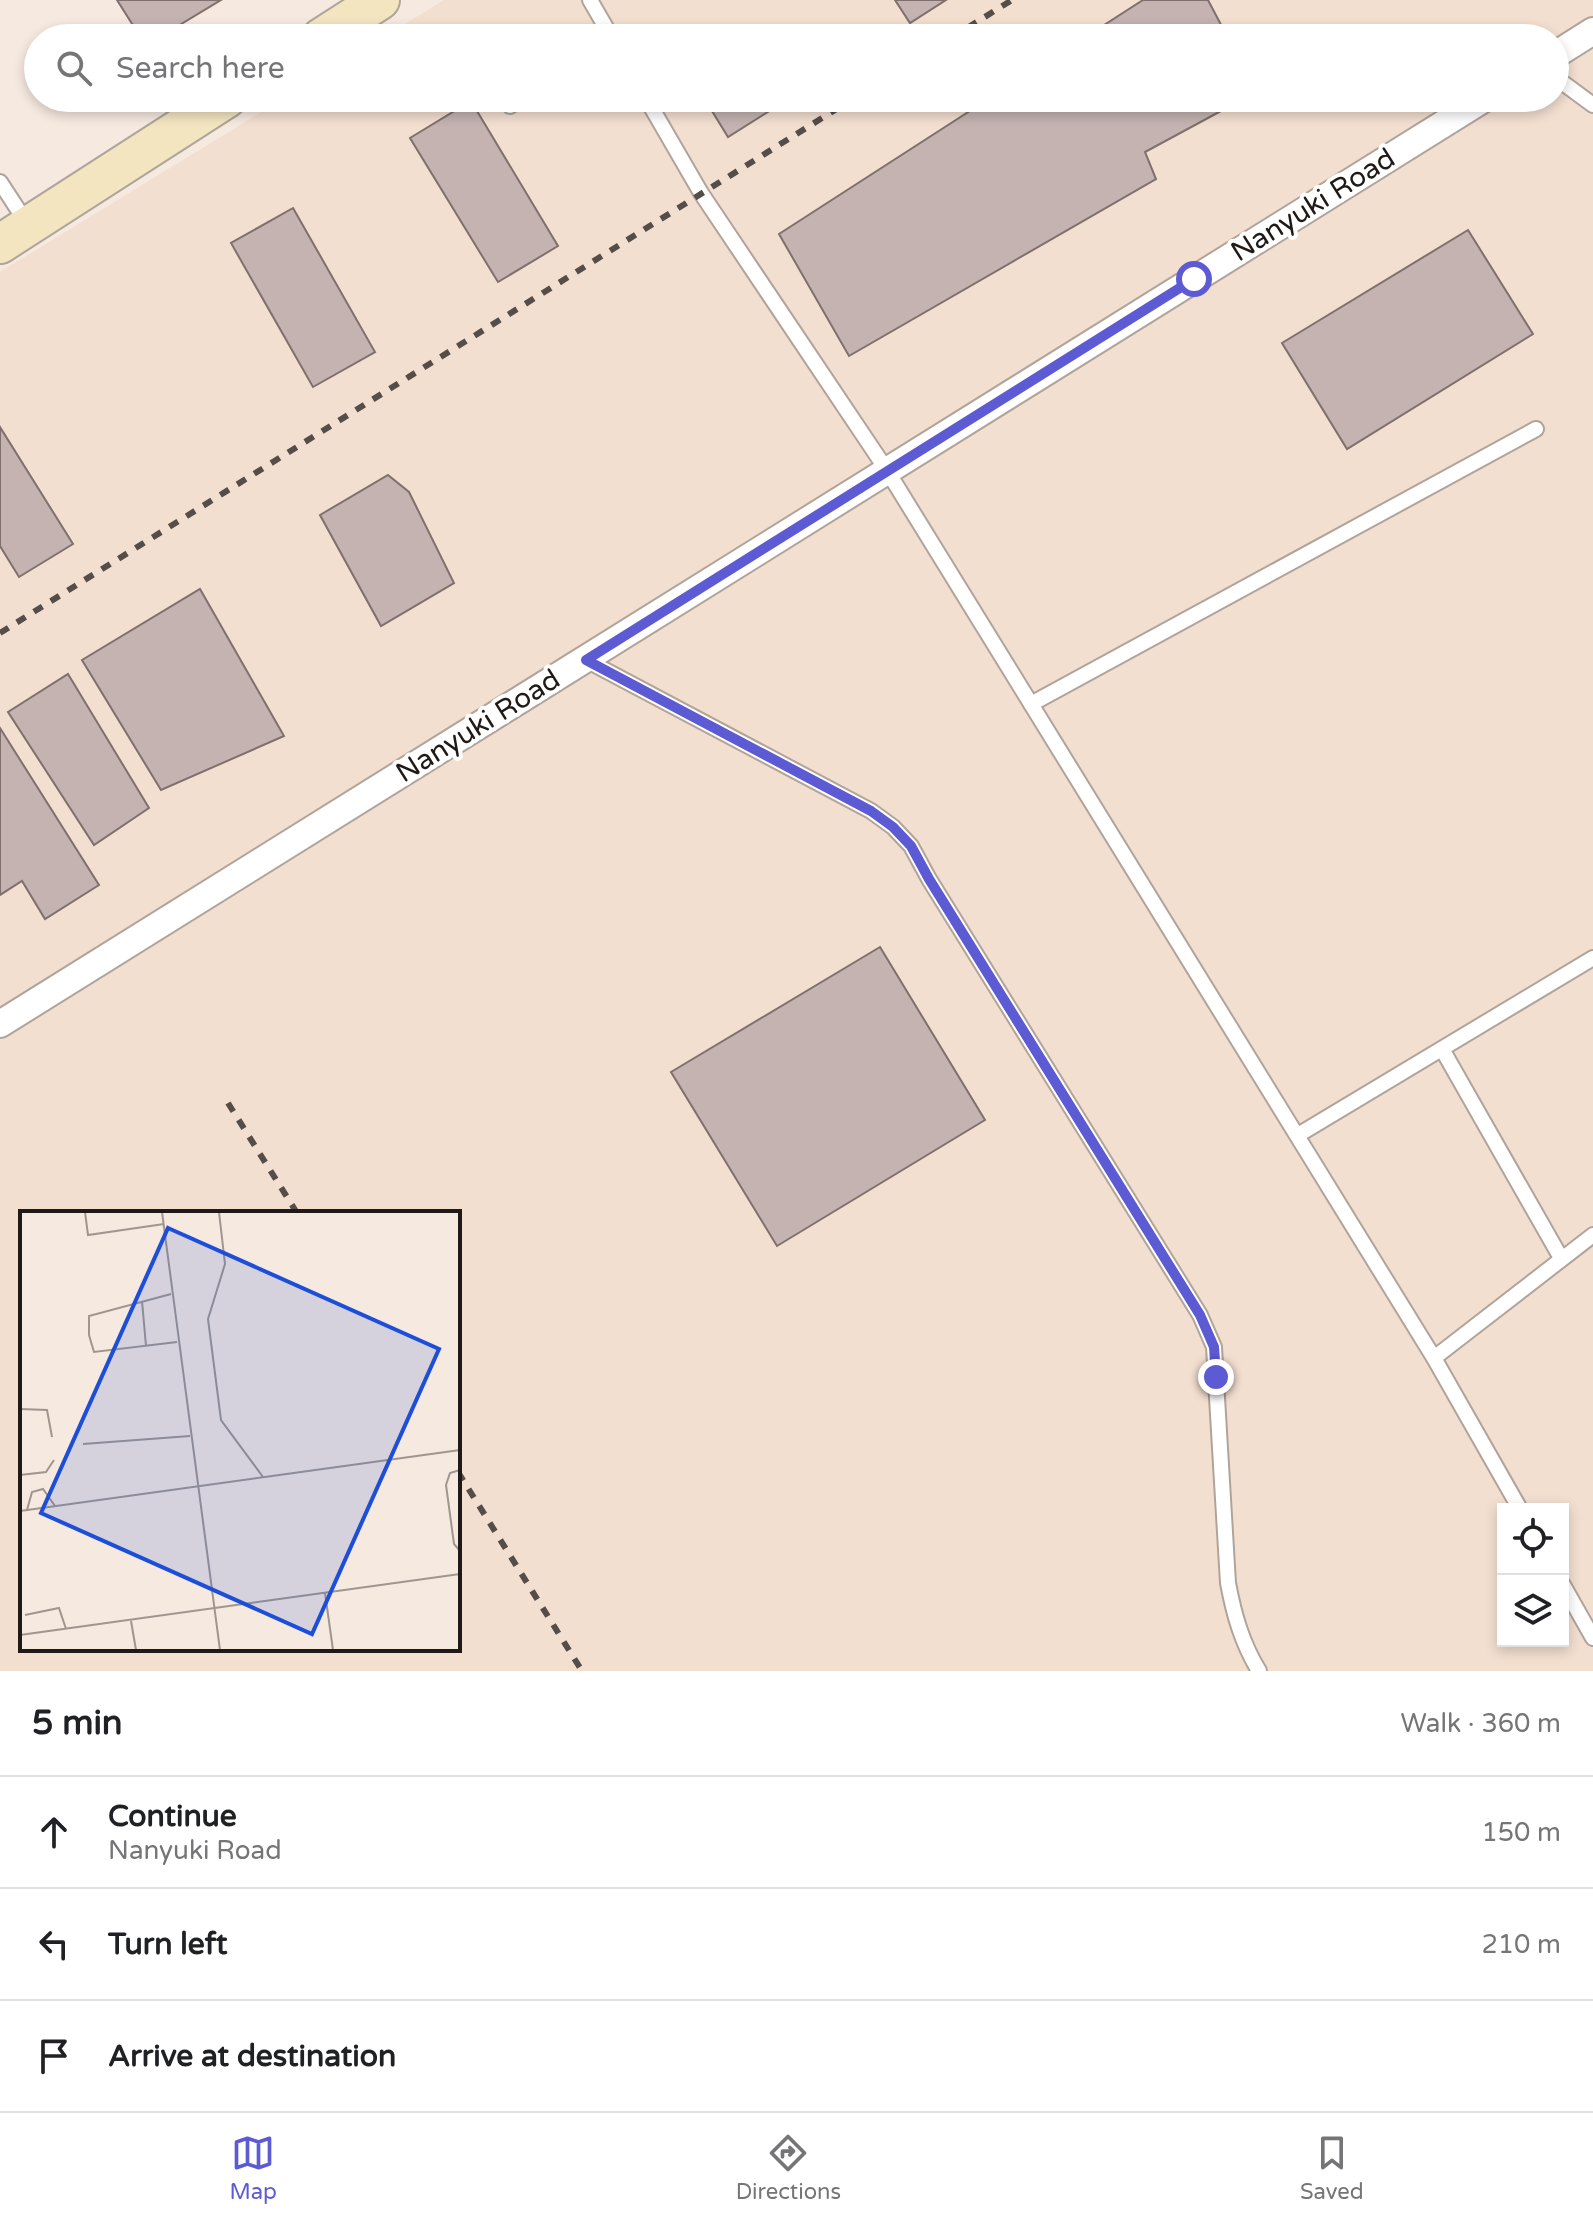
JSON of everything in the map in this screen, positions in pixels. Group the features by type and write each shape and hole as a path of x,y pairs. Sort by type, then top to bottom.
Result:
{"main road":[{"path":"343,24 380,0"},
{"path":"14,235 205,112"}],"street":[{"path":"1569,46 1593,31"},
{"name":"Nanyuki Road","path":"0,1024 1463,112"}],"lane":[{"path":"590,0 604,24"},
{"path":"1569,87 1593,105"},
{"path":"654,112 701,193 888,472 1434,1358 1517,1503"},
{"path":"0,182 14,235"},
{"path":"1031,704 1536,429"},
{"path":"586,660 871,811 893,827 911,846 1200,1315 1214,1347 1228,1583 1234,1617 1259,1671"},
{"path":"1298,1135 1593,958"},
{"path":"1442,1049 1561,1258"},
{"path":"1434,1358 1593,1235"},
{"path":"1569,1596 1593,1638"}],"shaded area":[{"path":"444,0 1593,0 1593,1671 0,1671 0,272 261,112 1569,112 1569,24 405,24"}],"building":[{"path":"117,0 221,0 181,24 132,24"},
{"path":"895,0 946,0 910,23"},
{"path":"1143,0 1208,0 1221,24 1106,24"},
{"path":"453,112 478,112 558,246 498,282 410,138"},
{"path":"713,112 768,112 728,137"},
{"path":"968,112 1219,112 1145,152 1156,179 849,356 779,234"},
{"path":"293,208 375,352 313,387 231,243"},
{"path":"1468,230 1533,334 1347,449 1282,343"},
{"path":"0,427 73,544 19,577 0,546"},
{"path":"388,475 409,492 454,583 381,626 320,515"},
{"path":"200,589 284,736 161,790 82,660"},
{"path":"68,674 149,808 94,845 8,712"},
{"path":"0,728 99,885 45,919 22,881 0,895"},
{"path":"880,947 985,1120 777,1246 671,1072"}],"railway":[{"path":"973,24 1012,0"},
{"path":"0,633 832,112"},
{"path":"228,1103 296,1211"},
{"path":"460,1475 582,1671"}],"route":[{"path":"1194,279 586,660 871,811 893,827 911,846 1200,1315 1214,1347 1216,1377"}]}
